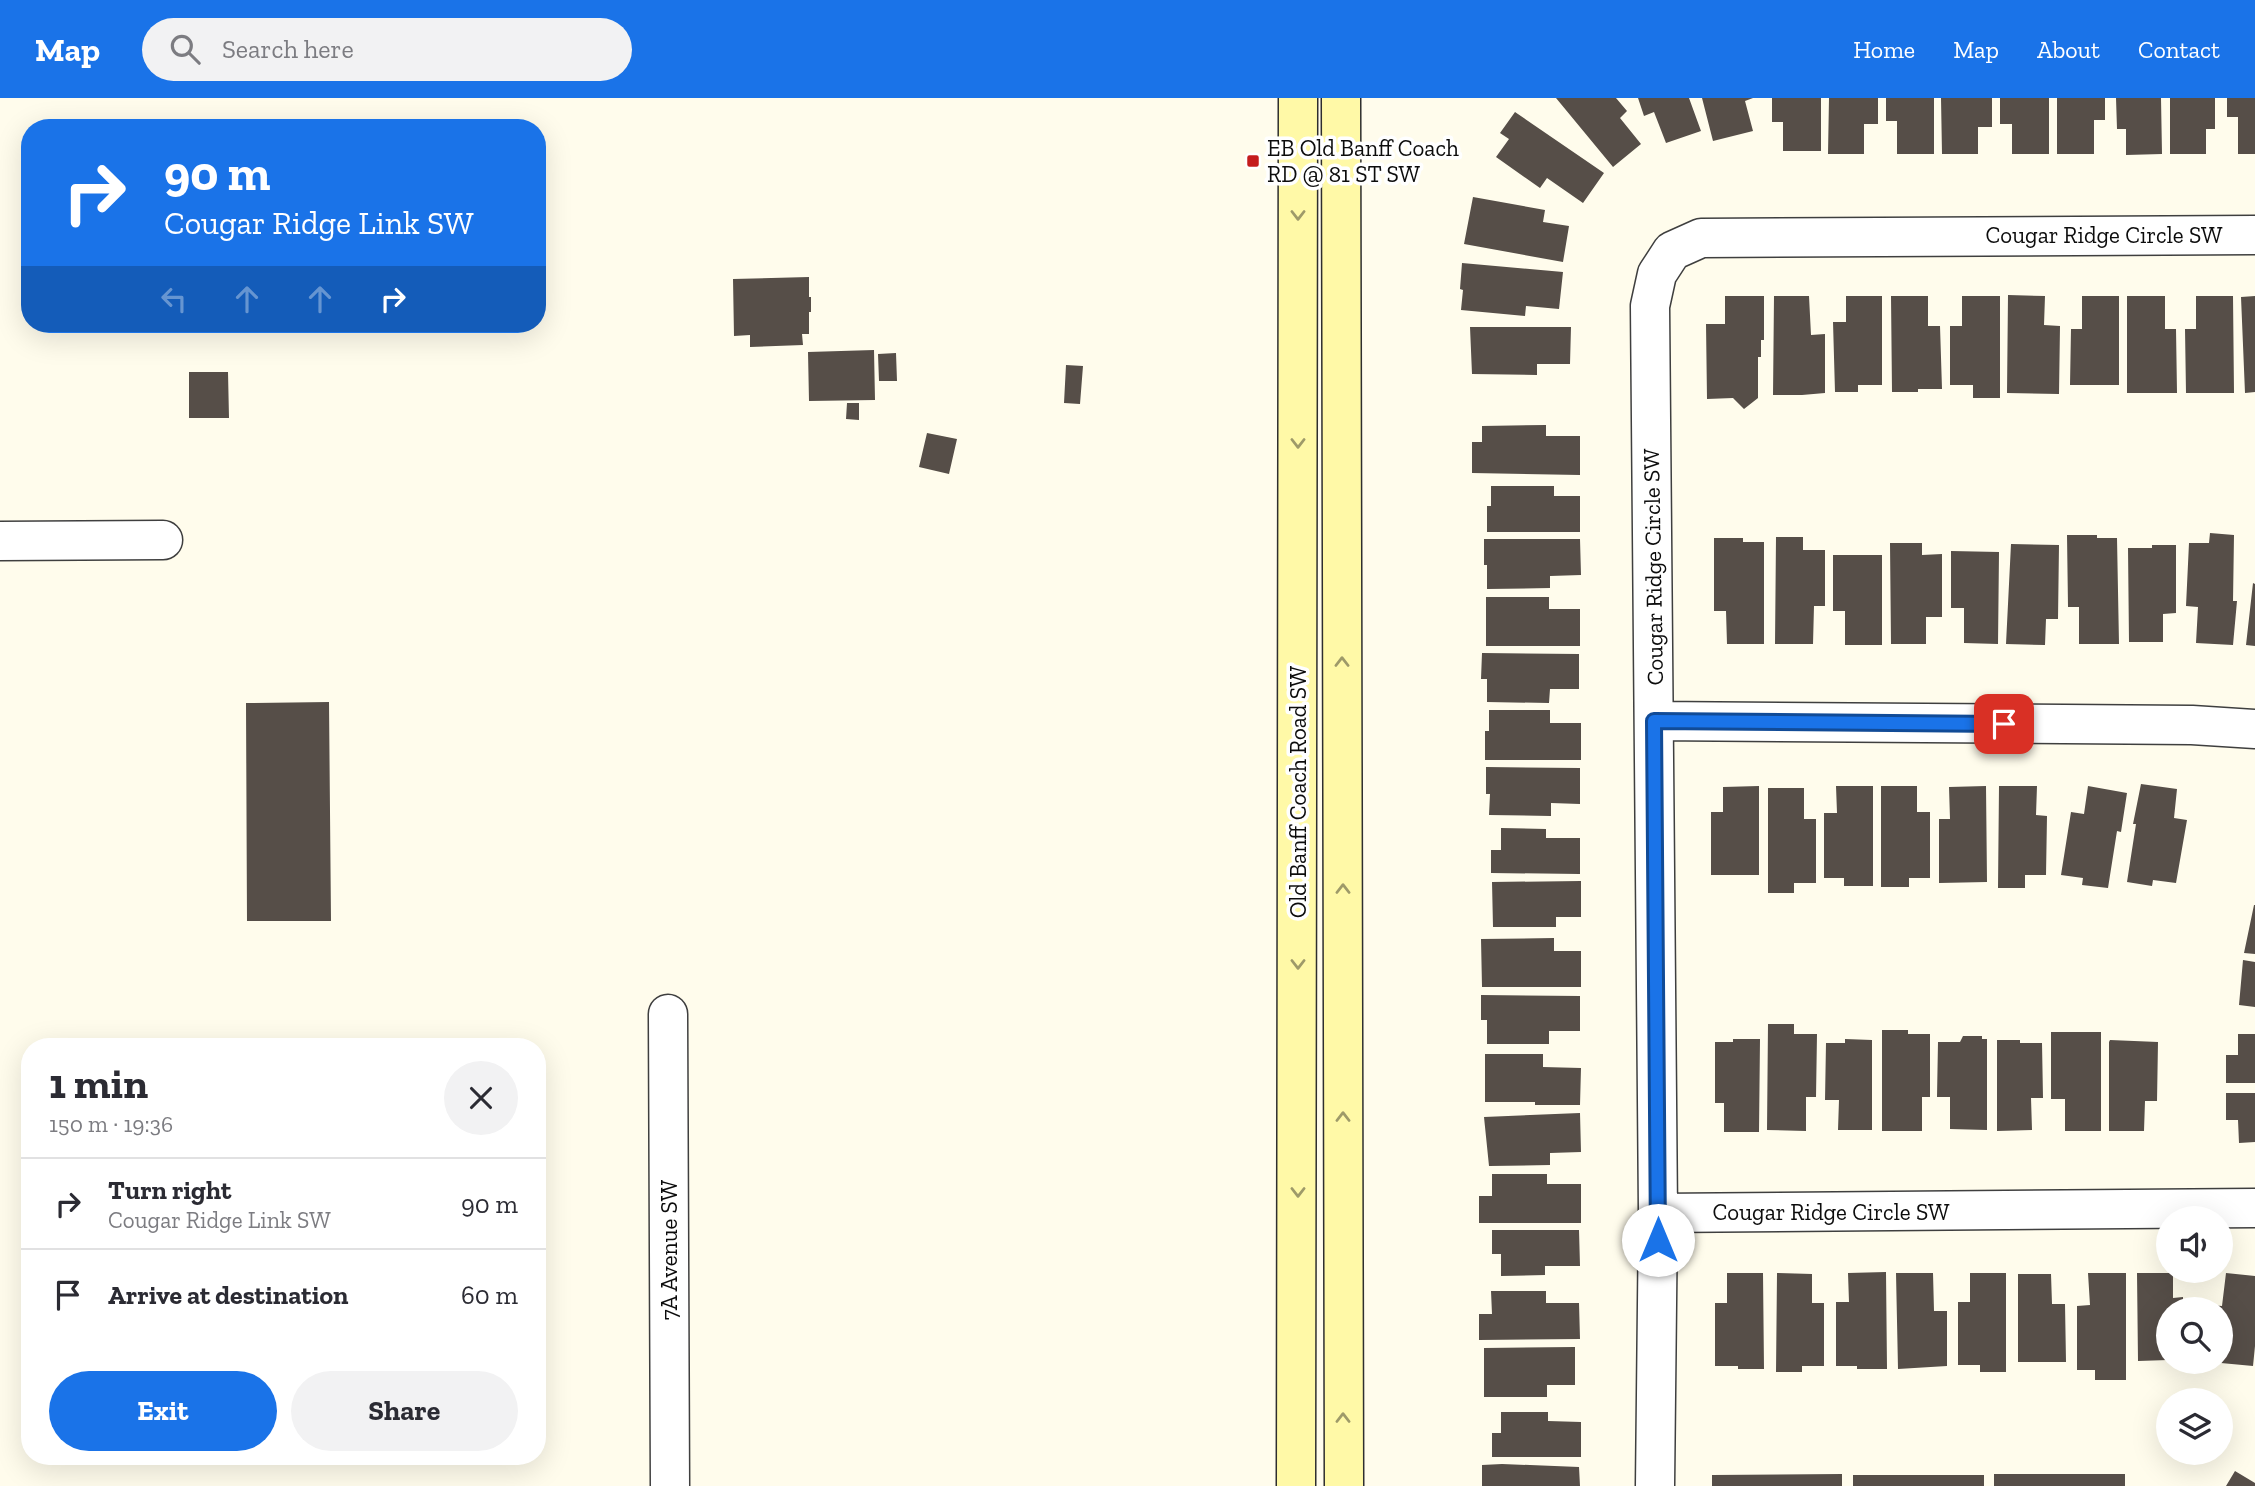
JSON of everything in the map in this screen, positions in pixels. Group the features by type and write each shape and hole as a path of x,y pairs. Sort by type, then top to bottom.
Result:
{"main road":[{"name":"Old Banff Coach Road SW","path":"1296,1486 1298,98"},
{"name":"Old Banff Coach Road SW","path":"1341,98 1344,1486"}],"street":[{"name":"Cougar Ridge Circle SW","path":"2255,235 1700,238 1672,251 1657,274 1650,306 1658,1213 2255,1208"},
{"path":"0,541 163,540"},
{"path":"1654,721 2192,725 2255,729"},
{"name":"7A Avenue SW","path":"668,1014 670,1486"},
{"path":"1655,1486 1658,1213"}],"building":[{"path":"1556,98 1616,98 1627,111 1620,118 1641,144 1613,167"},
{"path":"1638,98 1689,98 1701,131 1666,143 1654,112 1644,116"},
{"path":"1702,98 1753,98 1745,101 1753,131 1713,141"},
{"path":"1772,98 1821,98 1821,151 1783,151 1783,122 1772,122"},
{"path":"1829,98 1878,98 1878,124 1864,124 1864,154 1828,154"},
{"path":"1886,98 1934,98 1934,154 1897,154 1897,121 1886,121"},
{"path":"1941,98 1992,98 1992,127 1978,127 1978,154 1942,154"},
{"path":"2000,98 2049,98 2049,154 2012,154 2012,124 2000,124"},
{"path":"2057,98 2105,98 2105,120 2094,120 2094,154 2057,154"},
{"path":"2116,98 2161,98 2162,154 2126,155 2126,129 2117,129"},
{"path":"2170,98 2215,98 2215,129 2206,129 2206,154 2170,154"},
{"path":"2227,98 2255,98 2255,154 2238,154 2238,117 2227,117"},
{"path":"1515,112 1604,173 1583,203 1547,178 1540,188 1496,157 1509,139 1500,133"},
{"path":"1473,197 1545,210 1543,222 1569,226 1563,262 1464,244"},
{"path":"1462,263 1563,272 1559,309 1526,306 1525,316 1461,310"},
{"path":"809,277 811,312 809,334 802,334 803,345 750,347 750,335 734,336 733,279"},
{"path":"2008,295 2045,296 2044,325 2060,326 2059,394 2007,393"},
{"path":"1725,296 1764,296 1764,340 1761,340 1761,357 1758,357 1758,398 1744,409 1733,398 1707,399 1706,324 1725,324"},
{"path":"1774,296 1809,296 1811,335 1825,334 1825,393 1773,395"},
{"path":"1846,296 1882,296 1882,385 1858,385 1858,392 1835,392 1833,322 1846,322"},
{"path":"1891,296 1928,296 1928,326 1940,326 1942,389 1892,392"},
{"path":"1962,296 2000,296 2000,398 1973,398 1973,385 1950,385 1950,326 1962,326"},
{"path":"2082,296 2119,296 2119,385 2070,385 2071,329 2082,329"},
{"path":"2127,296 2165,296 2165,329 2176,329 2177,393 2127,393"},
{"path":"2196,296 2233,296 2234,393 2186,393 2185,329 2196,329"},
{"path":"2255,296 2255,392 2245,393 2241,297"},
{"path":"1470,327 1571,327 1570,364 1537,364 1537,375 1472,374"},
{"path":"874,350 875,400 809,401 808,352"},
{"path":"896,353 897,381 879,381 878,354"},
{"path":"1066,365 1083,366 1080,404 1064,403"},
{"path":"189,372 228,372 229,418 189,418"},
{"path":"847,403 859,403 859,420 846,419"},
{"path":"1546,425 1546,436 1580,436 1580,475 1472,473 1472,442 1482,442 1482,426"},
{"path":"927,433 957,439 949,474 919,467"},
{"path":"1491,486 1554,486 1554,496 1580,496 1580,532 1487,532 1487,506 1491,506"},
{"path":"2210,533 2234,535 2233,601 2237,601 2233,645 2196,643 2198,607 2186,606 2189,543 2209,543"},
{"path":"2067,535 2117,538 2119,644 2079,644 2079,607 2068,607"},
{"path":"1776,537 1803,537 1803,550 1825,550 1825,606 1814,606 1813,644 1775,644"},
{"path":"1714,538 1743,538 1743,542 1764,542 1764,644 1727,644 1726,611 1714,611"},
{"path":"1484,539 1580,539 1581,575 1550,576 1550,588 1487,589"},
{"path":"1890,543 1922,543 1922,555 1942,554 1942,617 1926,617 1926,644 1891,644"},
{"path":"2011,544 2059,545 2058,619 2046,619 2045,645 2006,644"},
{"path":"2152,545 2176,545 2176,613 2163,614 2163,642 2129,642 2128,548 2152,548"},
{"path":"1951,551 1999,552 1998,644 1964,643 1964,608 1951,608"},
{"path":"1833,555 1882,555 1882,645 1845,645 1845,611 1833,611"},
{"path":"2253,583 2255,584 2255,646 2246,645"},
{"path":"1486,597 1549,597 1549,609 1580,609 1580,646 1486,646"},
{"path":"1482,653 1579,654 1579,689 1550,689 1549,703 1487,702 1487,679 1481,679"},
{"path":"329,702 331,921 247,921 246,703"},
{"path":"1489,710 1550,710 1550,723 1581,723 1581,760 1485,760 1485,731 1489,731"},
{"path":"1486,767 1580,768 1580,804 1551,803 1551,816 1489,815 1490,794 1486,794"},
{"path":"2141,784 2177,789 2174,818 2187,820 2176,883 2153,880 2152,886 2127,882 2136,824 2133,824"},
{"path":"1759,786 1759,875 1711,875 1711,812 1723,812 1723,787"},
{"path":"1836,786 1873,786 1873,886 1844,886 1844,878 1824,878 1824,813 1837,813"},
{"path":"1881,786 1917,786 1917,812 1930,812 1930,878 1909,878 1909,887 1881,887"},
{"path":"1986,786 1987,882 1939,883 1939,819 1950,819 1949,787"},
{"path":"1999,786 2037,786 2036,815 2047,816 2046,875 2025,875 2025,888 1998,888"},
{"path":"2088,786 2127,793 2121,832 2117,831 2108,888 2082,885 2083,878 2061,875 2071,812 2084,814"},
{"path":"1768,788 1804,788 1804,819 1816,819 1816,883 1794,883 1794,893 1768,893"},
{"path":"1501,828 1546,829 1546,838 1580,838 1580,874 1491,873 1491,850 1501,850"},
{"path":"1581,881 1581,917 1556,917 1556,927 1493,927 1492,882"},
{"path":"2254,905 2255,954 2244,953"},
{"path":"1554,938 1554,951 1581,951 1581,987 1482,987 1481,939"},
{"path":"2243,960 2255,962 2255,1007 2239,1005"},
{"path":"1481,995 1580,996 1580,1031 1549,1031 1549,1044 1487,1044 1487,1020 1481,1020"},
{"path":"1768,1024 1794,1024 1794,1034 1817,1034 1816,1097 1806,1097 1806,1131 1767,1130"},
{"path":"1882,1030 1908,1030 1908,1034 1930,1034 1930,1097 1922,1097 1922,1131 1882,1131"},
{"path":"2051,1032 2101,1032 2101,1131 2065,1131 2065,1099 2051,1099"},
{"path":"2238,1034 2255,1034 2255,1083 2226,1083 2226,1055 2238,1055"},
{"path":"1963,1036 1982,1036 1982,1039 1987,1039 1987,1130 1950,1129 1950,1097 1937,1097 1938,1042 1960,1042"},
{"path":"1733,1039 1760,1039 1759,1132 1724,1132 1724,1103 1715,1103 1715,1042 1733,1042"},
{"path":"1845,1039 1872,1040 1872,1130 1838,1130 1839,1100 1825,1100 1826,1043 1845,1043"},
{"path":"1997,1040 2042,1043 2043,1098 2031,1098 2032,1130 1997,1131"},
{"path":"2110,1040 2158,1042 2157,1101 2145,1101 2144,1131 2109,1131"},
{"path":"1485,1054 1543,1054 1543,1067 1581,1068 1580,1105 1485,1102"},
{"path":"2226,1093 2255,1093 2255,1142 2239,1143 2238,1120 2226,1120"},
{"path":"1580,1113 1581,1152 1550,1153 1550,1165 1489,1166 1484,1117"},
{"path":"1492,1174 1547,1174 1547,1184 1581,1184 1581,1223 1479,1223 1479,1196 1492,1196"},
{"path":"1492,1230 1579,1230 1580,1266 1545,1266 1545,1275 1501,1276 1501,1254 1492,1254"},
{"path":"1886,1272 1887,1369 1836,1366 1836,1302 1849,1302 1848,1273"},
{"path":"1727,1273 1763,1273 1764,1369 1715,1366 1715,1303 1727,1303"},
{"path":"1777,1273 1812,1274 1812,1303 1824,1303 1824,1366 1802,1366 1802,1372 1776,1372"},
{"path":"1896,1273 1933,1273 1934,1311 1947,1311 1947,1366 1898,1369"},
{"path":"1970,1273 2006,1273 2006,1372 1980,1372 1980,1365 1958,1365 1958,1302 1970,1302"},
{"path":"2088,1273 2126,1273 2126,1380 2095,1380 2095,1370 2077,1370 2077,1306 2090,1305"},
{"path":"2137,1273 2156,1273 2156,1283 2173,1283 2173,1297 2156,1297 2156,1360 2138,1361"},
{"path":"2018,1274 2051,1274 2052,1304 2065,1304 2066,1362 2018,1362"},
{"path":"2233,1274 2255,1276 2253,1366 2233,1364 2233,1297 2223,1297 2225,1283 2233,1283"},
{"path":"1491,1291 1546,1291 1546,1303 1579,1303 1580,1339 1479,1340 1479,1314 1492,1314"},
{"path":"1575,1347 1575,1385 1547,1385 1547,1397 1484,1397 1484,1348"},
{"path":"1501,1412 1548,1412 1548,1421 1581,1422 1581,1457 1492,1457 1492,1433 1501,1433"},
{"path":"1482,1465 1579,1467 1580,1486 1482,1486"},
{"path":"2235,1471 2255,1483 2255,1486 2226,1486"},
{"path":"1842,1474 1842,1486 1712,1486 1712,1475"},
{"path":"1994,1474 2125,1474 2125,1486 1994,1486"},
{"path":"1853,1475 1984,1475 1984,1486 1853,1486"}],"place":[{"name":"EB Old Banff Coach RD @ 81 ST SW","path":"1253,161"}],"route":[{"path":"1658,1240 1654,721 2004,724"}]}
